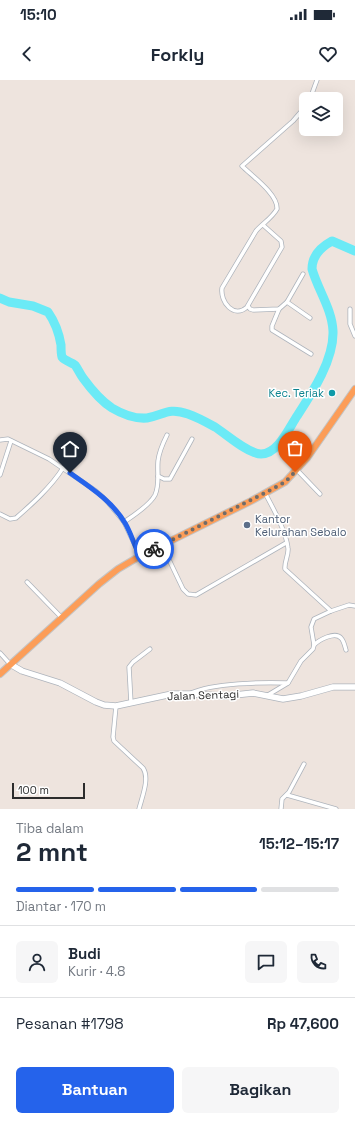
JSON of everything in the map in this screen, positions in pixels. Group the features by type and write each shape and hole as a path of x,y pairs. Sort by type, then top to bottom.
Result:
{"highway":[{"path":"0,674 62,617 118,569 140,556 285,482 307,458 355,389"}],"main road":[{"name":"Jalan Sentagi","path":"10,664 22,671 60,682 96,702 104,705 116,706 172,694 226,696 253,693 283,699 301,696 333,687 355,687"}],"street":[{"path":"313,92 317,80"},
{"path":"263,225 281,241 283,245 248,306 242,311 233,311 222,298 221,290 251,238 263,225 276,211 276,203 270,193 242,166 299,114"},
{"path":"303,274 287,302 279,309 272,326 272,330 311,354"},
{"path":"287,302 310,318"},
{"path":"248,306 253,310 279,309"},
{"path":"350,309 350,324 355,336"},
{"path":"124,522 152,499 158,486 159,454 167,434"},
{"path":"0,440 5,439 11,441 49,459 96,491 106,500 124,522 140,556"},
{"path":"158,476 164,479 170,479 192,440"},
{"path":"0,475 11,441"},
{"path":"0,514 10,519 16,518 50,485 63,468"},
{"path":"297,470 320,494"},
{"path":"265,493 276,515 288,550 285,560 285,569 331,611"},
{"path":"162,545 183,589 186,593 194,595 213,586 286,543"},
{"path":"27,582 62,617"},
{"path":"314,645 312,627 314,619 331,611 349,606 355,606"},
{"path":"268,695 288,682 301,660 311,651 314,645 321,638 338,636 341,638 346,650"},
{"path":"131,703 129,667 150,649"},
{"path":"0,653 10,664"},
{"path":"190,694 208,688 258,683 288,682"},
{"path":"116,706 113,737 114,741 143,768 146,774 139,809"},
{"path":"280,809 282,800 287,795 304,764"},
{"path":"287,795 336,809"}],"waterway":[{"path":"0,298 9,302 33,306 48,312 58,332 62,357 75,365 93,390 112,408 128,416 137,418 153,417 171,411 188,414 215,427 250,451 261,454 273,450 282,440 315,387 330,353 333,331 332,323 312,269 315,256 324,246 332,241 355,251"}],"way so far":[{"path":"154,549 265,493 285,482 295,472"}],"place":[{"name":"Kec. Teriak","path":"332,393"},
{"name":"Kantor Kelurahan Sebalo","path":"247,525"}],"route":[{"path":"70,473 96,491 119,515 124,522 140,556 154,549"}]}
